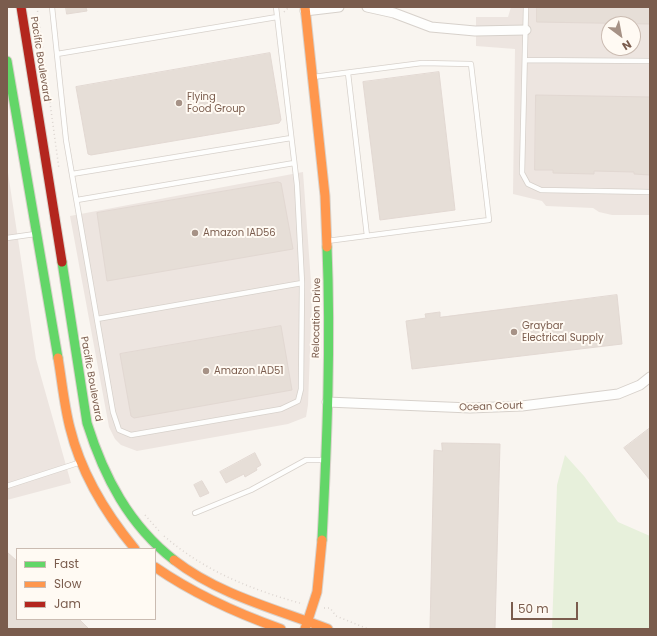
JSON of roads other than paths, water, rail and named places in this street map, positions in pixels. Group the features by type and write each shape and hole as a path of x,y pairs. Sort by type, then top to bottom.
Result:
{"main road":[{"name":"Pacific Boulevard","path":"21,7 87,423 94,448 103,471 122,504 142,531 171,558 190,572 232,593 306,625 328,629"},
{"name":"Relocation Drive","path":"305,9 327,241 329,296 326,460 321,559 319,581 306,625"},
{"path":"7,61 70,428 81,462 103,508 134,548"},
{"path":"156,568 177,584 212,602 281,629"}],"street":[{"path":"305,9 339,7"},
{"path":"367,7 394,13 431,27 476,31 526,30"},
{"name":"Ocean Court","path":"327,402 470,408 522,406 618,394 640,385 650,377"}],"lane":[{"path":"52,7 66,140 114,412 119,430 131,435 281,409 298,401 301,390 302,283 294,163 276,7"},
{"path":"526,7 522,173 528,184 541,190 650,192"},
{"path":"57,54 277,17"},
{"path":"525,60 650,61"},
{"path":"312,78 422,63 471,64 489,220 327,241"},
{"path":"348,73 366,236"},
{"path":"72,174 291,138"},
{"path":"77,200 294,163"},
{"path":"7,238 37,233"},
{"path":"97,318 302,283"},
{"path":"194,513 251,490 306,460 326,460"},
{"path":"7,486 81,462"}],"place":[{"name":"Flying Food Group","path":"179,103"},
{"name":"Amazon IAD56","path":"195,233"},
{"name":"Graybar Electrical Supply","path":"514,332"},
{"name":"Amazon IAD51","path":"206,371"}]}
